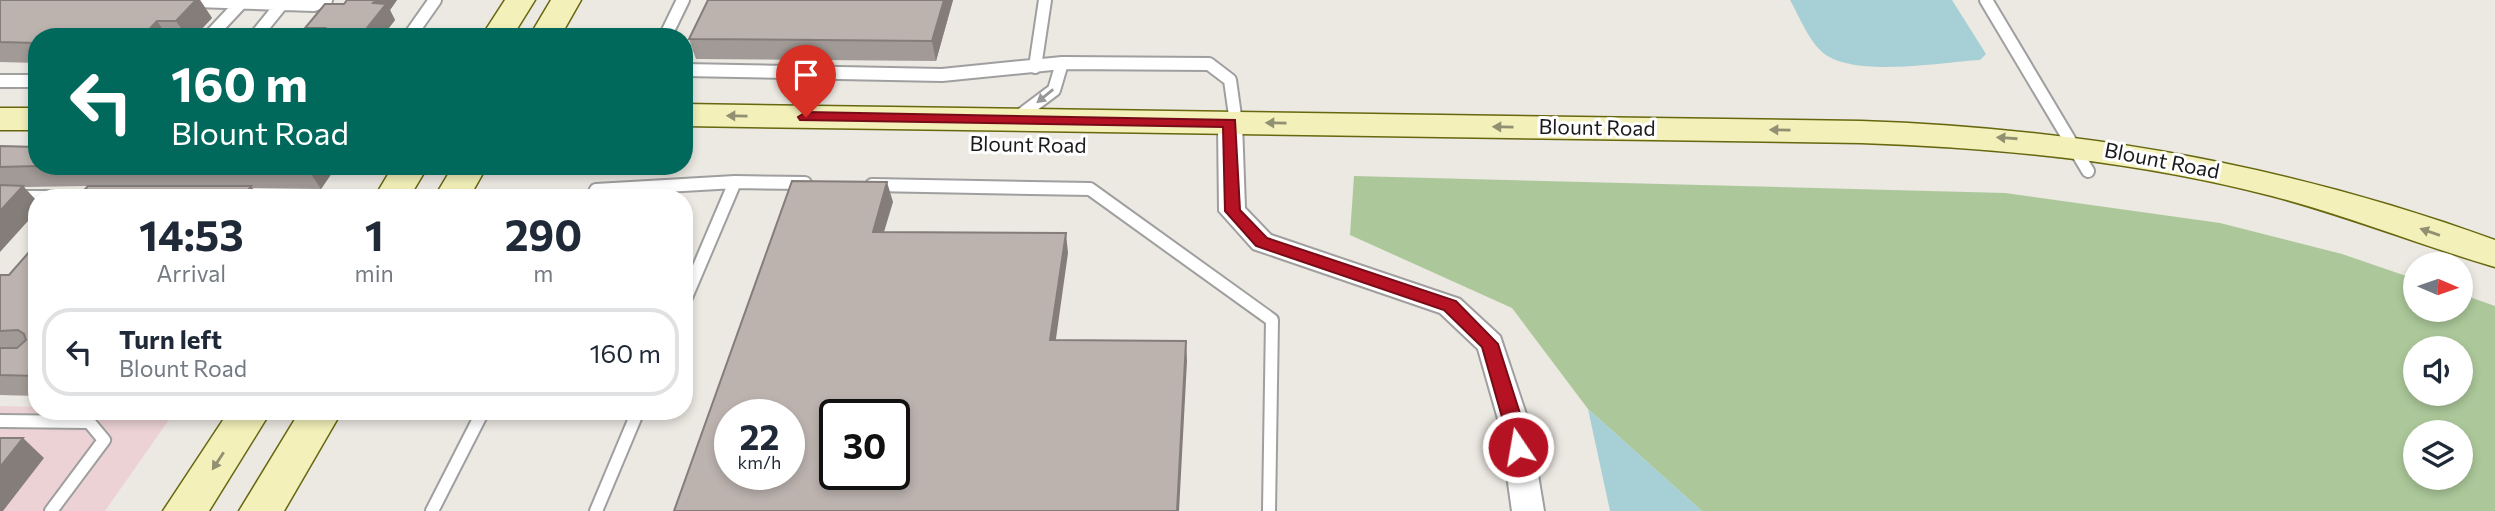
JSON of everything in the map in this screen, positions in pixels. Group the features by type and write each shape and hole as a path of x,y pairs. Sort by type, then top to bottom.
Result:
{"street":[{"path":"502,28 520,0"},
{"path":"549,28 566,0"},
{"name":"Blount Road","path":"693,115 1015,120 1955,159 2082,158 2247,177 2352,206 2495,254"},
{"path":"0,119 28,119"},
{"path":"1232,131 1232,211 1262,242 1450,306 1490,344 1515,426 1528,511"},
{"name":"Blount Road","path":"693,140 1232,131"},
{"name":"Blount Road","path":"2082,158 2163,183 2330,223 2416,252"},
{"path":"2473,273 2495,281"},
{"path":"185,511 245,420"},
{"path":"261,511 317,420"}],"lane":[{"path":"165,0 284,2 316,9 326,0"},
{"path":"415,28 435,0"},
{"path":"669,28 683,0"},
{"path":"1035,66 1045,0"},
{"path":"1986,0 2082,158"},
{"path":"262,28 284,2"},
{"path":"217,28 241,3"},
{"path":"1015,120 1054,90 1062,63"},
{"path":"693,70 942,75 1062,63 1209,64 1230,80 1232,131"},
{"path":"0,81 28,81"},
{"path":"693,281 735,182"},
{"path":"613,189 735,182 817,184"},
{"path":"858,184 1090,189 1272,320 1269,511"},
{"path":"0,197 28,197"},
{"path":"432,511 478,420"},
{"path":"596,511 634,420"},
{"path":"0,421 89,422 104,440 51,511"}],"shaded area":[{"path":"0,406 28,407 28,420 169,420 105,511 0,511"}],"green space":[{"path":"1354,176 2005,193 2220,223 2342,254 2403,275 2403,322 2473,322 2473,298 2495,306 2495,511 1702,511 1588,409 1512,308 1350,235"}],"water":[{"path":"1790,0 1952,0 1986,54 1980,60 1897,67 1874,67 1835,60 1821,51 1812,40"},
{"path":"1588,409 1702,511 1610,511"}],"building":[{"path":"0,0 196,0 176,21 157,21 150,28 28,28 28,43 0,42"},
{"path":"347,0 376,0 373,3 386,4 367,28 305,28 325,4 344,4"},
{"path":"708,0 944,0 932,41 693,39 693,31"},
{"path":"0,146 28,147 28,166 0,167"},
{"path":"792,181 887,182 873,232 1066,233 1050,340 1186,341 1177,511 674,511 714,399 714,490 805,490 805,399 714,399"},
{"path":"0,185 23,186 0,211"},
{"path":"88,186 251,186 249,189 85,189"},
{"path":"28,253 28,376 0,375 0,348 17,348 26,340 24,334 18,330 0,331 0,275 9,275"},
{"path":"0,438 23,438 0,467"}],"route":[{"path":"806,117 1230,123 1232,211 1262,242 1450,306 1490,344 1515,426 1518,447"}]}
